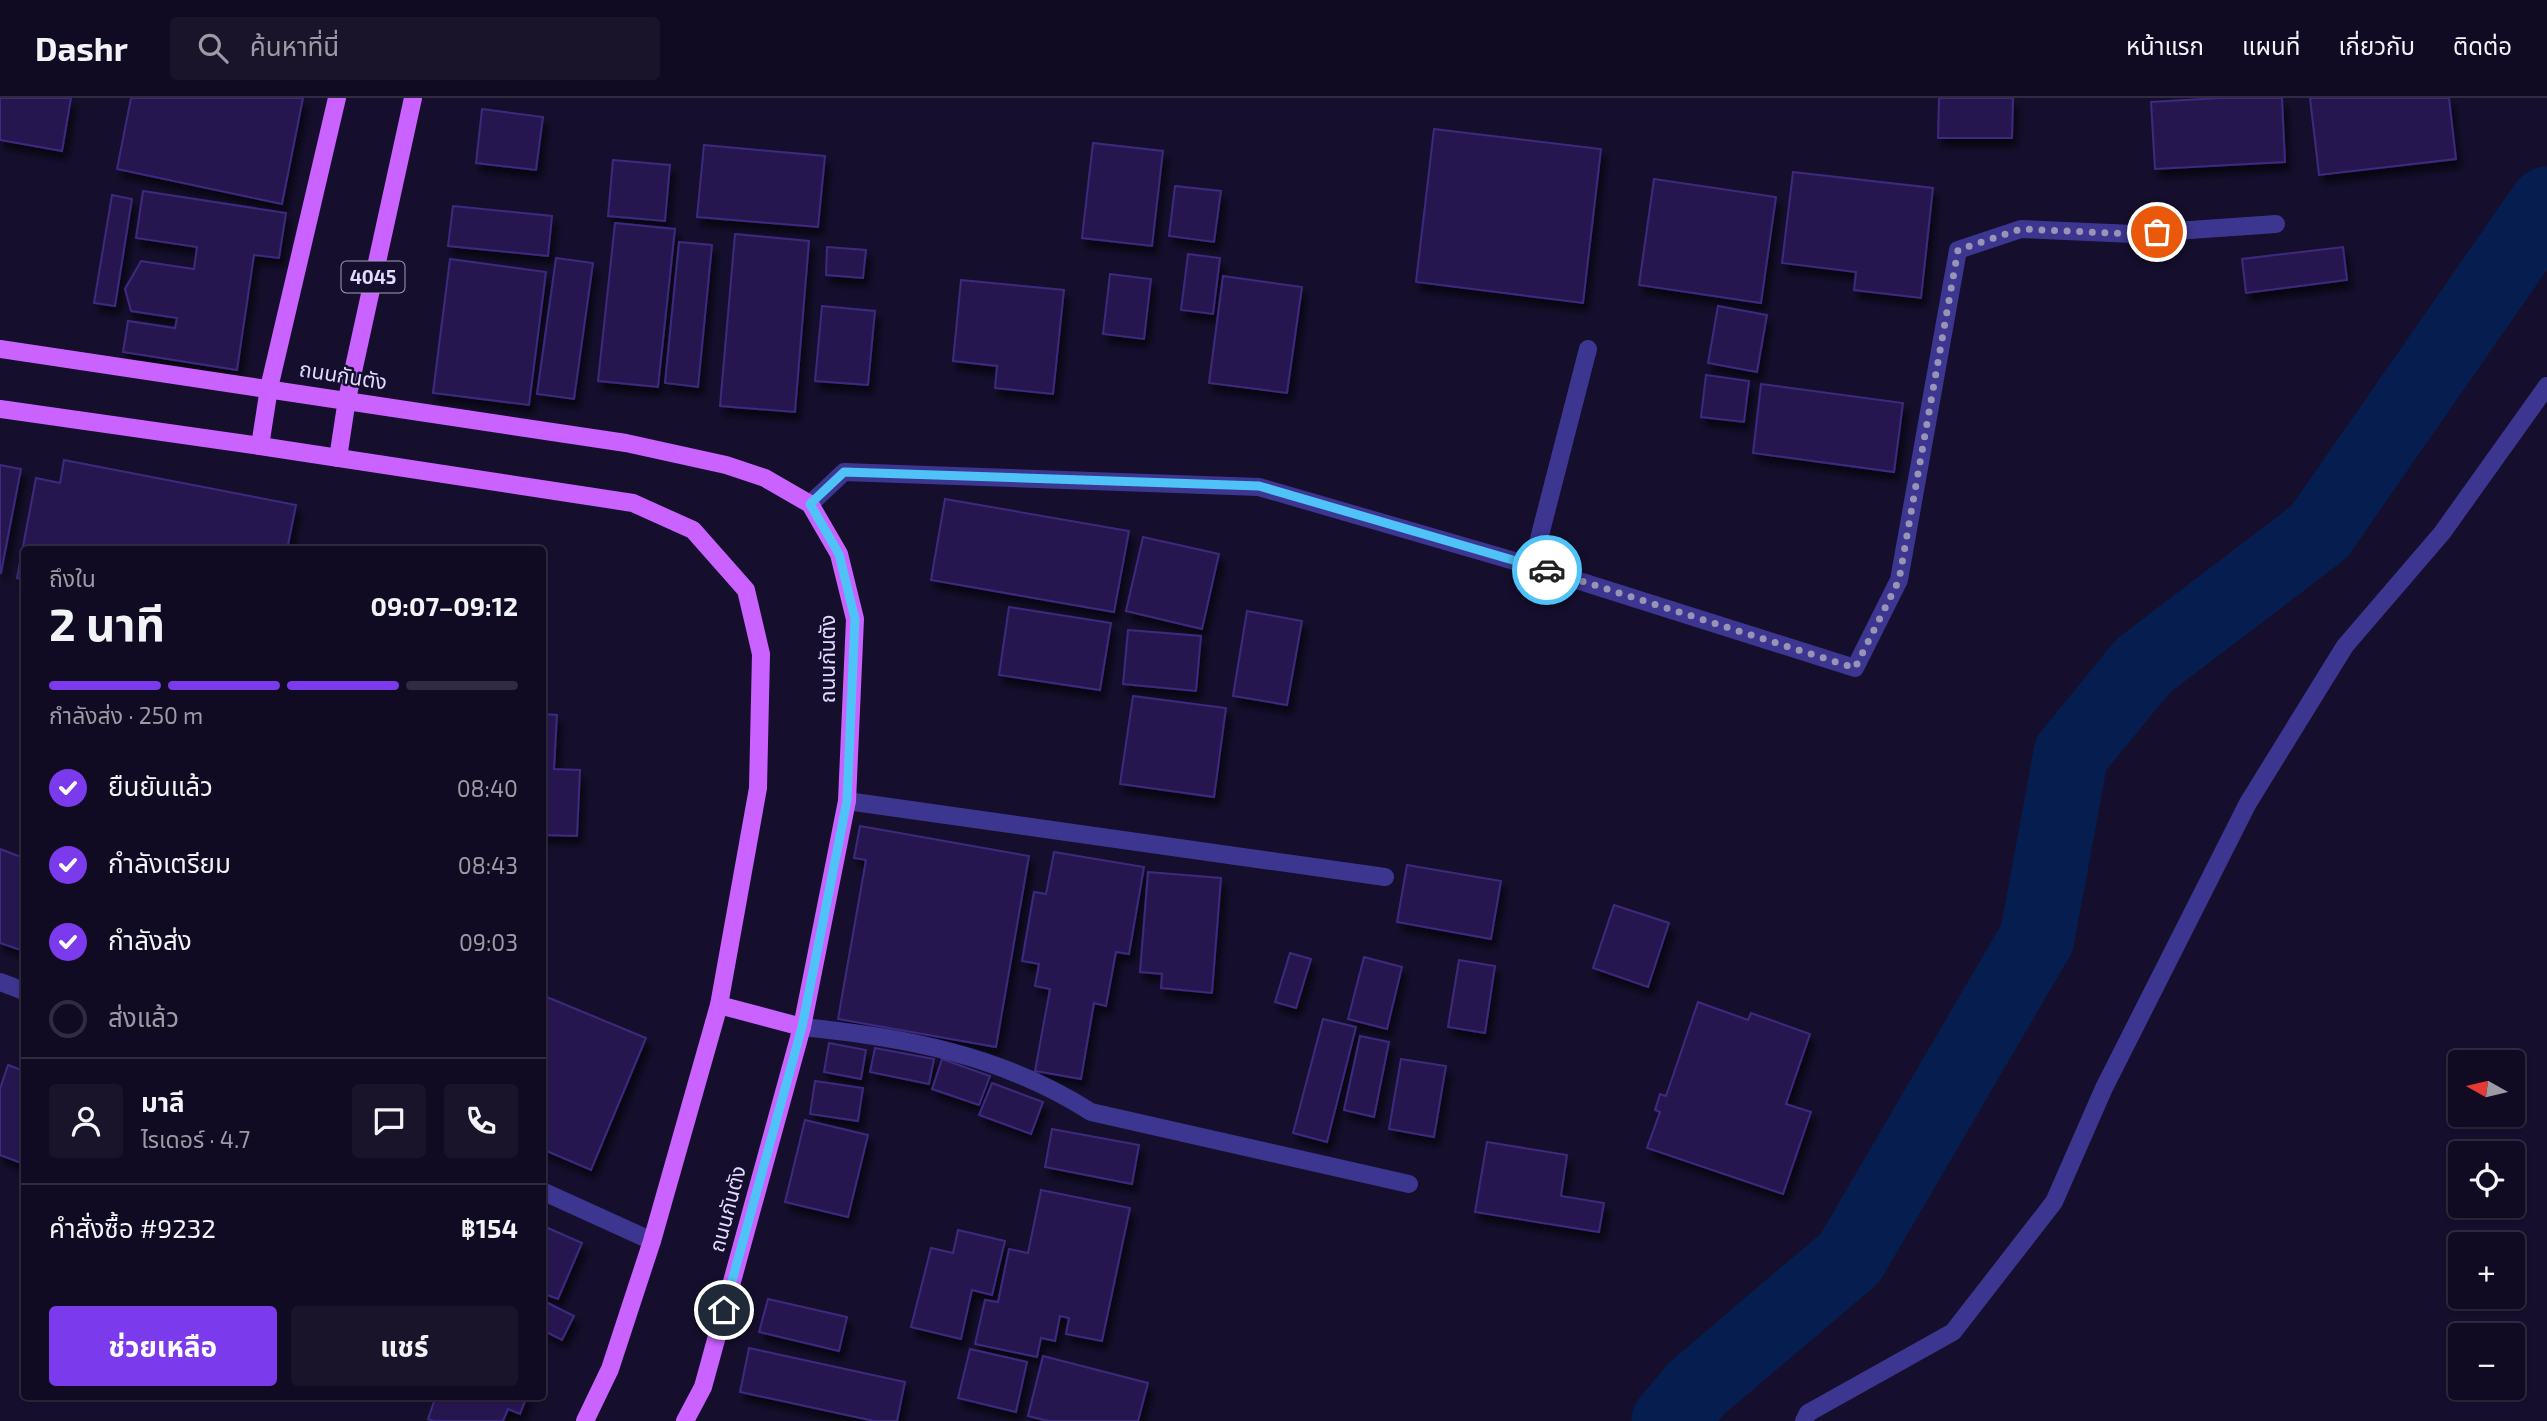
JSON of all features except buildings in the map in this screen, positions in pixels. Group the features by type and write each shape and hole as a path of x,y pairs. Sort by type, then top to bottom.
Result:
{"main road":[{"path":"260,446 269,388 337,98"},
{"name":"4045","path":"338,458 346,399 413,98"},
{"name":"ถนนกันตัง","path":"0,349 626,443 713,462 765,478 810,504 839,554 855,619 847,801 802,1027 703,1387 685,1421"},
{"path":"0,410 260,446 634,503 693,530 746,590 761,654 758,788 719,1005 652,1241 610,1368 584,1421"},
{"path":"719,1005 802,1027"}],"street":[{"path":"810,504 844,472 1259,486 1532,566 1855,668 1899,580 1958,250 2021,229 2133,234 2276,224"},
{"path":"1532,566 1588,349"},
{"path":"1804,1421 1808,1413 1953,1332 2054,1202 2104,1088 2248,803 2345,646 2442,533 2547,386"},
{"path":"847,801 1385,877"},
{"path":"0,982 21,990"},
{"path":"802,1027 874,1034 957,1052 1057,1090 1091,1112 1409,1184"},
{"path":"546,1193 652,1241"}],"waterway":[{"path":"1669,1421 1697,1388 1850,1258 2037,938 2071,754 2143,666 2319,532 2547,204"}],"way so far":[{"path":"1547,570 1855,668 1899,580 1958,250 2021,229 2133,234 2157,232"}],"route":[{"path":"724,1310 802,1027 847,801 855,619 839,554 810,504 844,472 1259,486 1547,570"}]}
